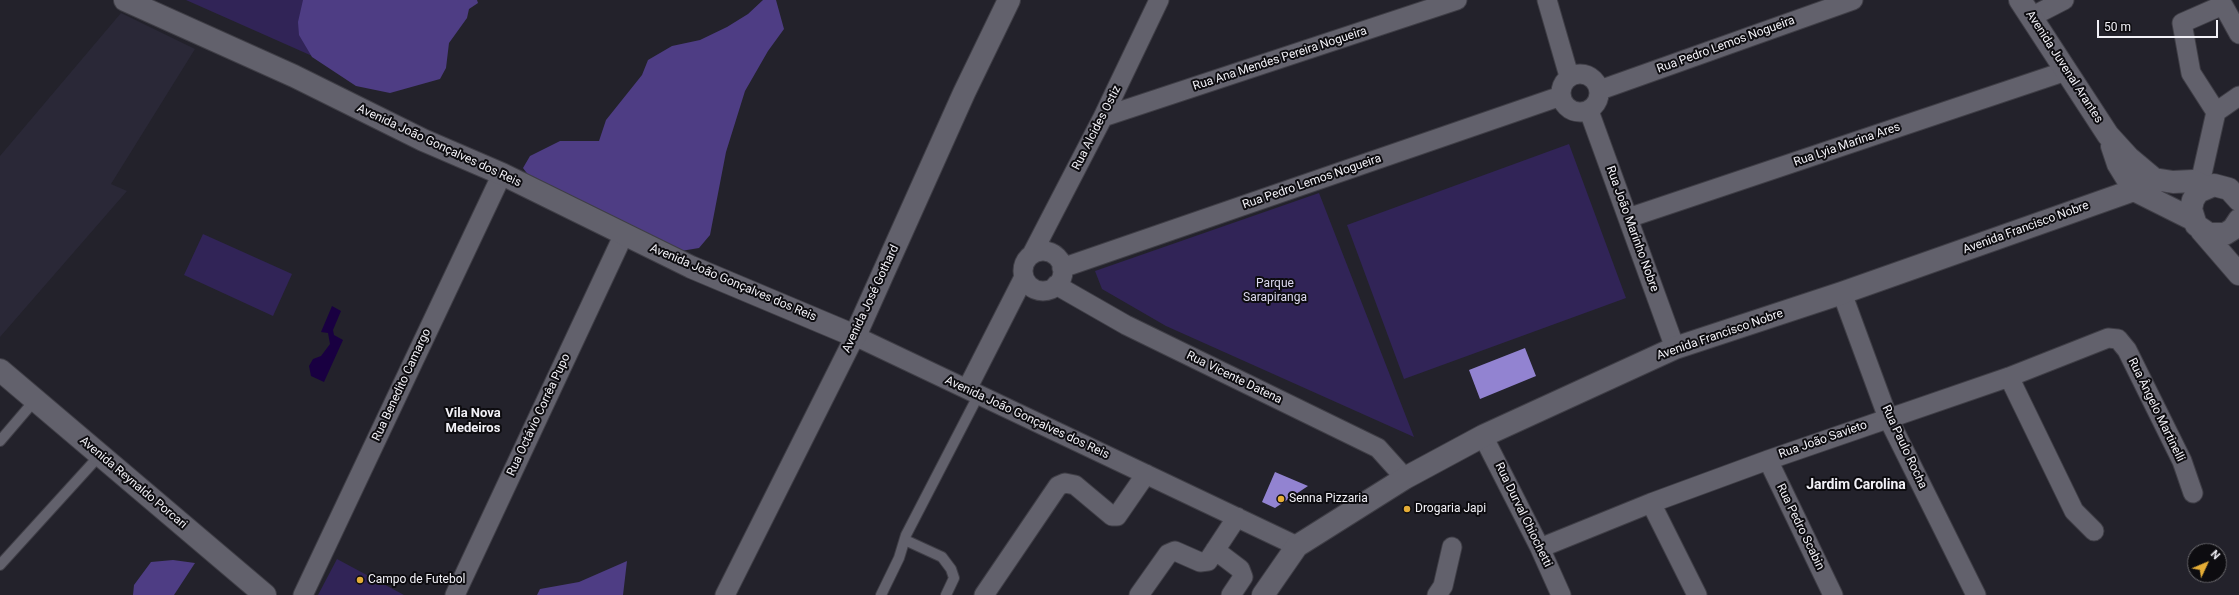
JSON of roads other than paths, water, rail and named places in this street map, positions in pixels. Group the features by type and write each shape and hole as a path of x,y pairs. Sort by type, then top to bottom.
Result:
{"street":[{"name":"Avenida João Gonçalves dos Reis","path":"125,0 294,76 423,140 502,174 691,267 855,336 1297,546"},
{"name":"Avenida José Gothard","path":"726,595 855,336 961,100 1009,0"},
{"name":"Rua Alcides Ostiz","path":"1032,254 1103,117 1159,0"},
{"name":"Rua Ana Mendes Pereira Nogueira","path":"1103,117 1457,0"},
{"path":"1547,0 1569,76"},
{"name":"Rua Pedro Lemos Nogueira","path":"1600,90 1853,0"},
{"path":"2025,9 2064,0"},
{"path":"2239,34 2223,5 2182,22 2191,73 2216,112 2203,185 2193,200 2191,209 2196,225 2239,274"},
{"name":"Avenida Juvenal Arantes","path":"2025,9 2108,135"},
{"name":"Rua Lyia Marina Ares","path":"1628,218 2066,71"},
{"path":"1582,73 1594,78 1600,90 1598,102 1589,111 1582,113 1570,110 1565,106 1561,96 1561,87 1569,76 1582,73"},
{"name":"Rua Pedro Lemos Nogueira","path":"1062,268 1561,96"},
{"path":"2216,112 2239,96"},
{"name":"Rua João Marinho Nobre","path":"1589,111 1675,348"},
{"path":"2108,135 2129,158 2154,179 2214,185 2236,192"},
{"path":"2108,135 2118,164 2134,190 2217,236 2238,227"},
{"name":"Rua Benedito Camargo","path":"303,595 502,174"},
{"name":"Avenida Francisco Nobre","path":"1264,595 1297,546 1405,478 1483,436 1675,348 1842,293 2134,190 2154,179"},
{"name":"Rua Octávio Corrêa Pupo","path":"455,595 624,234"},
{"path":"973,392 1024,277 1024,264 1032,254 1038,251 1051,252 1056,256 1062,268 1060,280 1056,285 1044,290 1038,290 1027,282 1024,277"},
{"name":"Rua Vicente Datena","path":"1056,285 1126,325 1378,448 1405,478"},
{"name":"Rua Paulo Rocha","path":"1842,293 1888,418 1976,595"},
{"name":"Rua João Savieto","path":"1540,548 1652,503 1768,460 2009,377 2108,338"},
{"name":"Rua Ângelo Martinelli","path":"2108,338 2118,339 2127,350 2182,460 2192,493"},
{"name":"Avenida Reynaldo Porcari","path":"0,370 265,595"},
{"path":"2009,377 2074,511 2094,531"},
{"name":"Rua Durval Chiochetti","path":"1483,436 1540,548 1560,594"},
{"name":"Rua Pedro Scabin","path":"1768,460 1832,595"},
{"path":"984,595 1058,486 1065,483 1075,485 1112,516 1117,516 1146,474"},
{"path":"1652,503 1697,595"},
{"path":"1139,595 1168,554 1175,551 1200,562 1208,561 1237,517"},
{"path":"1437,595 1443,586 1452,548"},
{"path":"1215,550 1240,569 1242,577 1231,595"}],"lane":[{"path":"881,595 973,392"},
{"path":"0,441 35,400"},
{"path":"0,565 100,455"},
{"path":"905,540 942,557 951,569 954,578 946,595"}],"place":[{"name":"Senna Pizzaria","path":"1281,499"},
{"name":"Drogaria Japi","path":"1407,509"},
{"name":"Campo de Futebol","path":"360,580"}],"district":[{"name":"Vila Nova Medeiros","path":"473,422"},
{"name":"Jardim Carolina","path":"1856,485"}],"park label":[{"name":"Parque Sarapiranga","path":"1275,291"}]}
